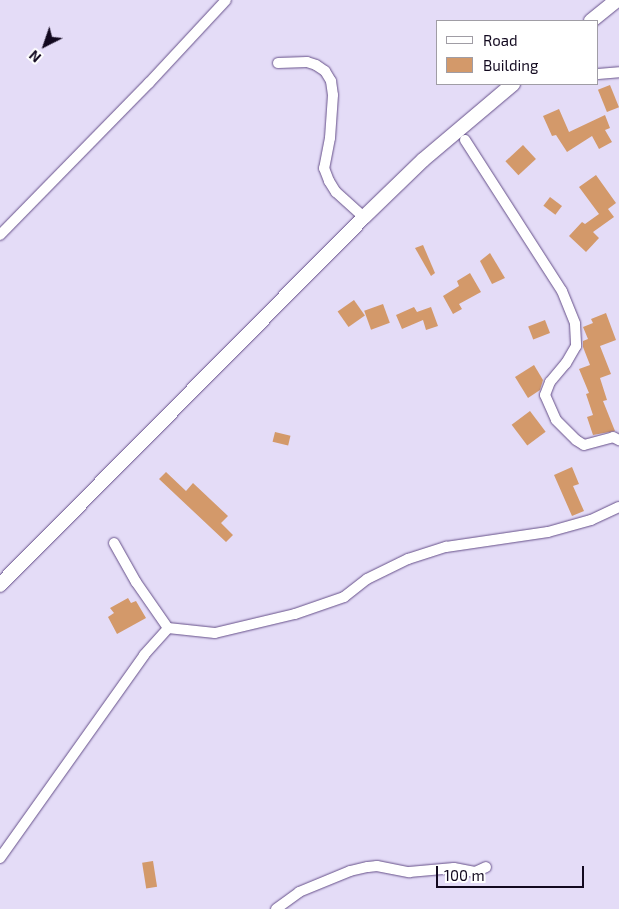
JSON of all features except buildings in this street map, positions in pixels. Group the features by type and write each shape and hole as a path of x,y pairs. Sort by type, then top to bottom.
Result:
{"main road":[{"path":"592,20 617,0"},
{"path":"0,584 364,217 423,160 512,85"}],"street":[{"path":"0,235 149,83 226,0"},
{"path":"278,63 307,62 316,65 324,71 331,81 333,95 332,121 324,168 336,192 364,217"},
{"path":"599,74 619,72"},
{"path":"465,140 562,291 575,324 576,346 566,363 550,382 545,395 556,420 576,440 584,445 613,438 619,440"},
{"path":"114,543 136,582 168,628 215,633 295,614 344,597 367,579 408,559 446,547 548,532 591,520 619,507"},
{"path":"0,858 144,655 168,628"},
{"path":"276,909 299,892 350,871 368,867 377,866 409,872 454,868 475,872 486,867"}]}
